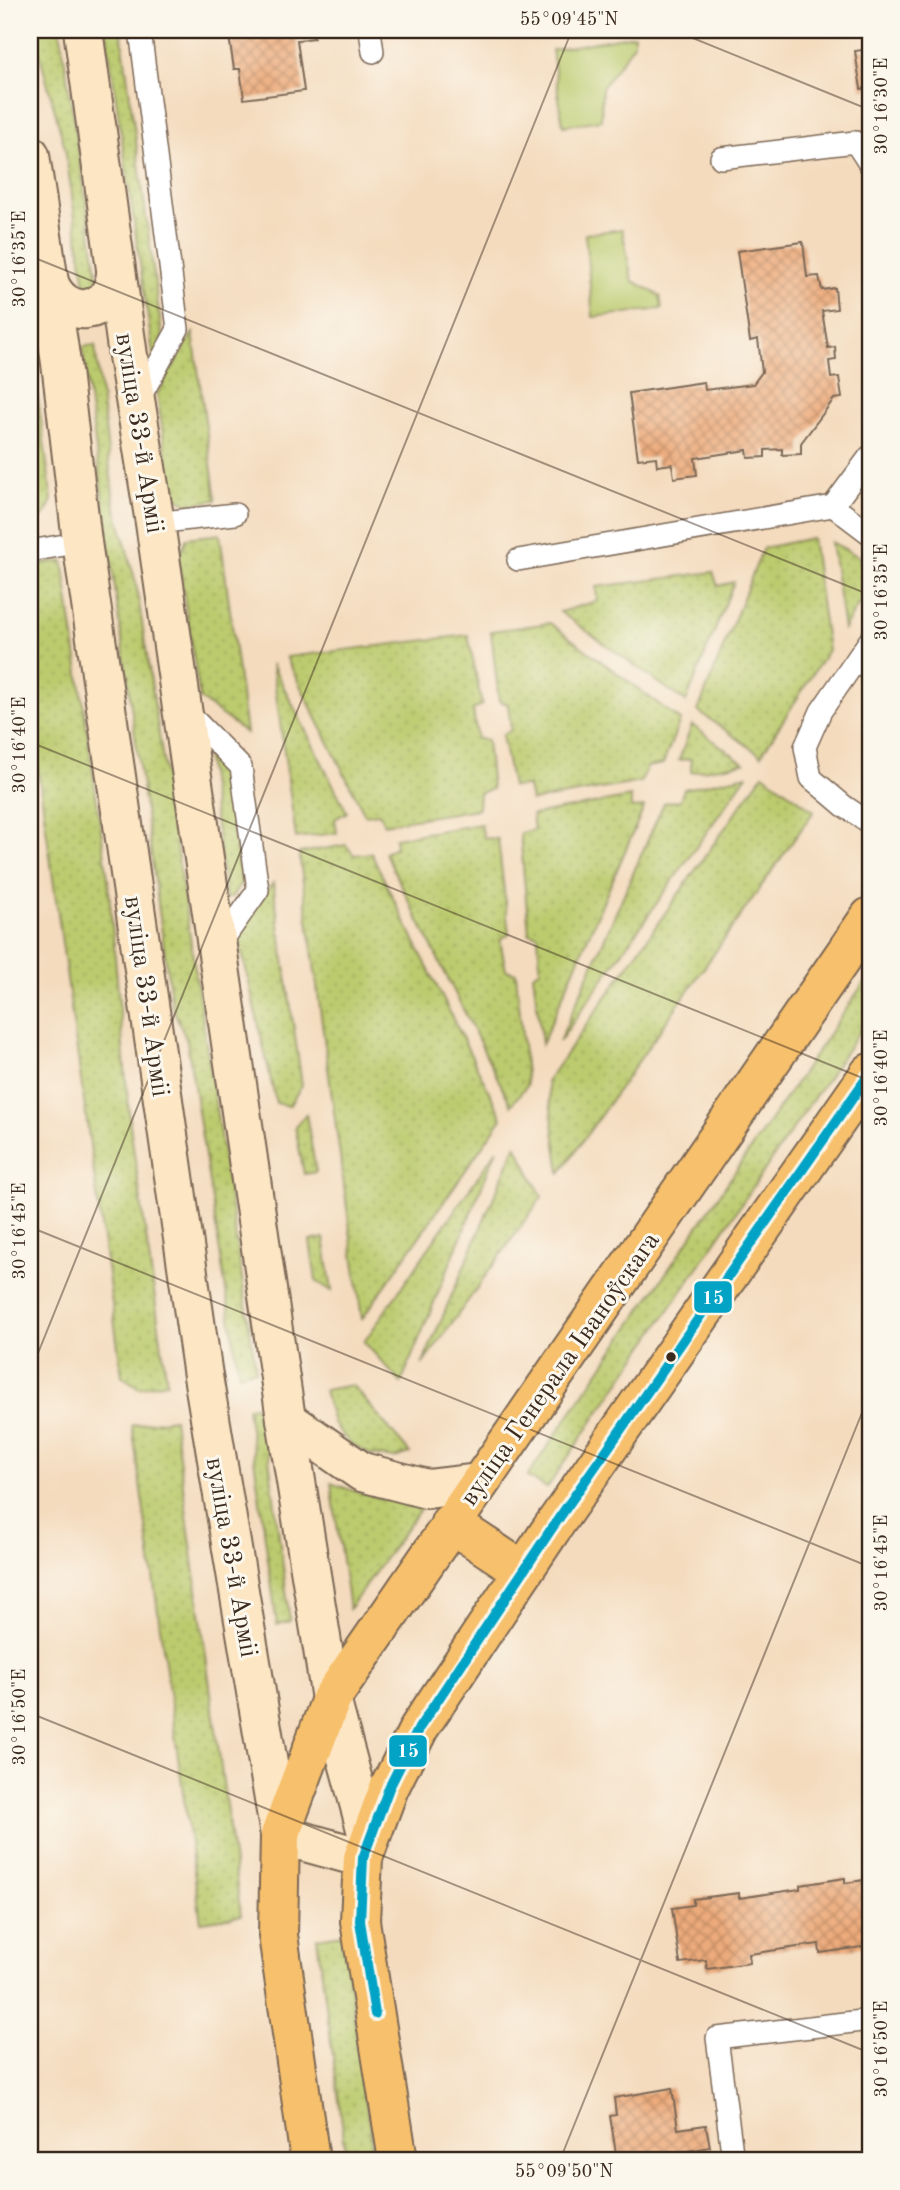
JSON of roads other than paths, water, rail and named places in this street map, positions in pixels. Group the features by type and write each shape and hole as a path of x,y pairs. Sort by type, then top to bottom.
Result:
{"main road":[{"name":"вуліца Генерала Іваноўскага","path":"280,1835 331,1699 870,917"},
{"path":"366,1849 388,1788 419,1728 523,1571 870,1073"},
{"path":"450,1523 523,1571"},
{"name":"вуліца 33-й Арміі","path":"280,1835 278,1935 310,2160"},
{"name":"вуліца 33-й Арміі","path":"366,1849 360,1921 398,2160"}],"street":[{"name":"вуліца 33-й Арміі","path":"83,30 128,356 155,523 286,1419 331,1699 366,1849"},
{"name":"вуліца 33-й Арміі","path":"30,156 61,363 82,542 204,1388 280,1835"},
{"path":"49,283 54,295 63,304 75,309 89,309 100,305 109,297 115,287 117,275"},
{"path":"61,363 63,351 69,341 78,333 90,329 114,335 123,344 128,356"},
{"path":"286,1419 362,1472 427,1489 478,1483"},
{"path":"280,1835 366,1849"}],"lane":[{"path":"137,403 178,329 140,30"},
{"path":"370,30 373,52"},
{"path":"722,158 855,142 870,164"},
{"path":"518,560 833,506 870,456"},
{"path":"833,506 870,534"},
{"path":"155,523 235,514"},
{"path":"30,551 82,542"},
{"path":"870,640 821,710 806,747 811,778 844,806 870,823"},
{"path":"181,707 241,767 258,890 216,949"},
{"path":"733,2160 716,2038 870,2020"}]}
